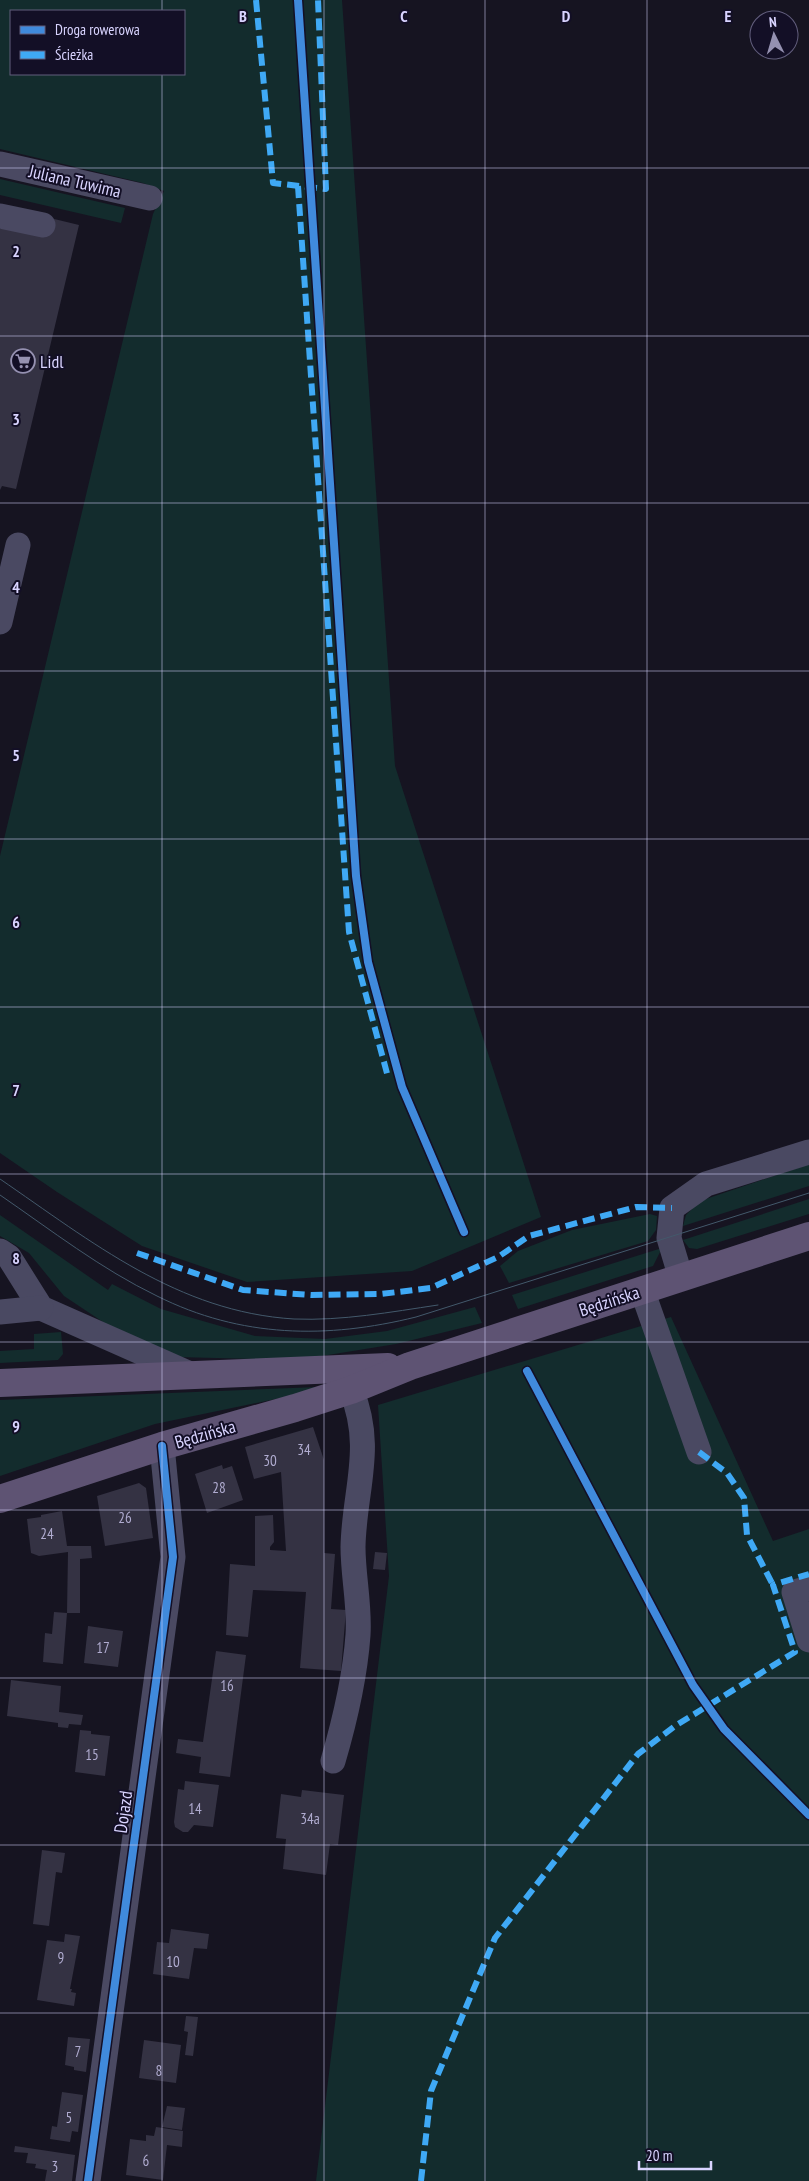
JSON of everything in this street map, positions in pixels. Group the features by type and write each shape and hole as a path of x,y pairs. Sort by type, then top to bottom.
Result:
{"main road":[{"name":"Będzińska","path":"0,1498 162,1446 350,1390 410,1366 809,1236"},
{"name":"Będzińska","path":"0,1384 190,1374 410,1366"}],"street":[{"name":"Juliana Tuwima","path":"0,164 150,198"},
{"path":"0,216 43,225"},
{"path":"0,622 18,545"},
{"path":"681,1278 669,1238 672,1208 706,1184 809,1152"},
{"path":"0,1251 9,1257 41,1308"},
{"path":"642,1290 700,1452"},
{"path":"0,1312 41,1308 190,1374"},
{"path":"333,1761 344,1722 358,1634 354,1547 364,1443 359,1409 350,1390"},
{"name":"Dojazd","path":"88,2181 173,1557 162,1446"},
{"path":"809,1588 794,1592 809,1640"}],"green space":[{"path":"0,0 342,0 395,766 541,1217 412,1271 247,1282 142,1246 0,1153 0,856 153,214 164,191 143,183 0,149"},
{"path":"0,179 125,208 121,223 0,195"},
{"path":"809,1164 809,1186 683,1226 686,1215 700,1201"},
{"path":"809,1199 809,1214 697,1249 689,1248 683,1240"},
{"path":"650,1214 657,1216 656,1230 648,1241 509,1283 500,1266 518,1251 572,1230"},
{"path":"0,1215 108,1290 112,1284 161,1309 255,1336 325,1339 387,1331 475,1307 482,1323 396,1344 297,1360 176,1357 127,1338 64,1296 29,1253 0,1236"},
{"path":"662,1248 653,1266 518,1309 512,1295"},
{"path":"671,1317 773,1541 809,1529 809,2181 316,2181 389,1576 378,1405"},
{"path":"61,1332 63,1354 58,1360 0,1363 0,1351 34,1349 34,1334"},
{"path":"318,1387 300,1394 155,1424 0,1476 0,1400"}],"building":[{"name":"Lidl","path":"46,217 79,225 16,489 2,486 0,490 0,229"},
{"path":"313,1427 324,1460 324,1553 335,1554 331,1609 346,1610 341,1671 300,1668 306,1592 253,1590 248,1637 226,1635 230,1564 255,1566 255,1516 273,1515 274,1542 270,1550 286,1551 281,1472 254,1479 245,1447"},
{"path":"222,1465 223,1469 232,1466 243,1500 207,1513 195,1474"},
{"path":"139,1483 146,1488 153,1538 105,1546 97,1496"},
{"path":"62,1511 67,1546 91,1546 92,1558 80,1559 80,1613 67,1613 68,1552 39,1556 31,1553 27,1519"},
{"path":"375,1552 387,1553 385,1570 373,1569"},
{"path":"54,1612 67,1613 63,1664 43,1662 45,1633 52,1634"},
{"path":"88,1626 123,1631 118,1667 84,1663"},
{"path":"216,1651 246,1655 230,1777 199,1773 201,1757 176,1753 178,1739 203,1742"},
{"path":"11,1680 61,1686 59,1712 83,1715 81,1725 69,1724 68,1728 58,1727 58,1723 7,1716"},
{"path":"80,1730 91,1731 91,1734 110,1736 105,1776 75,1772"},
{"path":"185,1781 219,1785 213,1827 194,1825 188,1832 183,1832 175,1827 178,1789 184,1790"},
{"path":"302,1790 344,1795 338,1845 330,1844 326,1875 283,1869 286,1839 276,1838 281,1794 301,1797"},
{"path":"42,1850 65,1853 62,1873 56,1872 49,1926 33,1924"},
{"path":"171,1929 209,1934 207,1949 194,1948 189,1979 153,1974 157,1942 169,1943"},
{"path":"65,1934 80,1936 70,1989 72,1989 71,1992 76,1993 74,2006 37,2000 47,1940 64,1942"},
{"path":"186,2016 198,2017 193,2056 185,2055 188,2032 184,2031"},
{"path":"68,2037 90,2039 86,2072 74,2070 74,2067 65,2065"},
{"path":"144,2040 181,2045 176,2083 139,2078"},
{"path":"62,2092 83,2095 78,2132 72,2131 70,2142 50,2139 52,2126 57,2127"},
{"path":"167,2106 185,2108 182,2130 162,2127"},
{"path":"156,2127 183,2131 182,2147 167,2145 163,2180 126,2175 130,2139 146,2141 146,2135 154,2136"},
{"path":"15,2146 75,2155 72,2181 45,2181 47,2170 35,2168 36,2164 26,2163 28,2153 14,2152"}],"tram line":[{"path":"0,1179 68,1226 138,1270 174,1288 212,1303 252,1314 294,1319 330,1319 438,1305"},
{"path":"0,1195 116,1274 157,1296 189,1310 220,1320 252,1327 317,1331 350,1329 416,1317 809,1193"}],"marked path":[{"path":"256,0 273,183 326,189 318,0"},
{"path":"298,186 349,932 388,1077"},
{"path":"137,1253 243,1290 311,1295 381,1294 431,1288 498,1257 529,1236 636,1207 672,1208"},
{"path":"699,1452 727,1473 744,1498 747,1535 773,1585"},
{"path":"421,2181 431,2091 495,1938 638,1754 675,1726 795,1652 773,1585 809,1574"}],"cycle path":[{"path":"298,0 356,876 368,962 402,1087 464,1232"},
{"path":"527,1371 693,1685 724,1729 809,1815"},
{"path":"88,2181 173,1557 162,1446"}],"place":[{"name":"Lidl","path":"23,361"}]}
